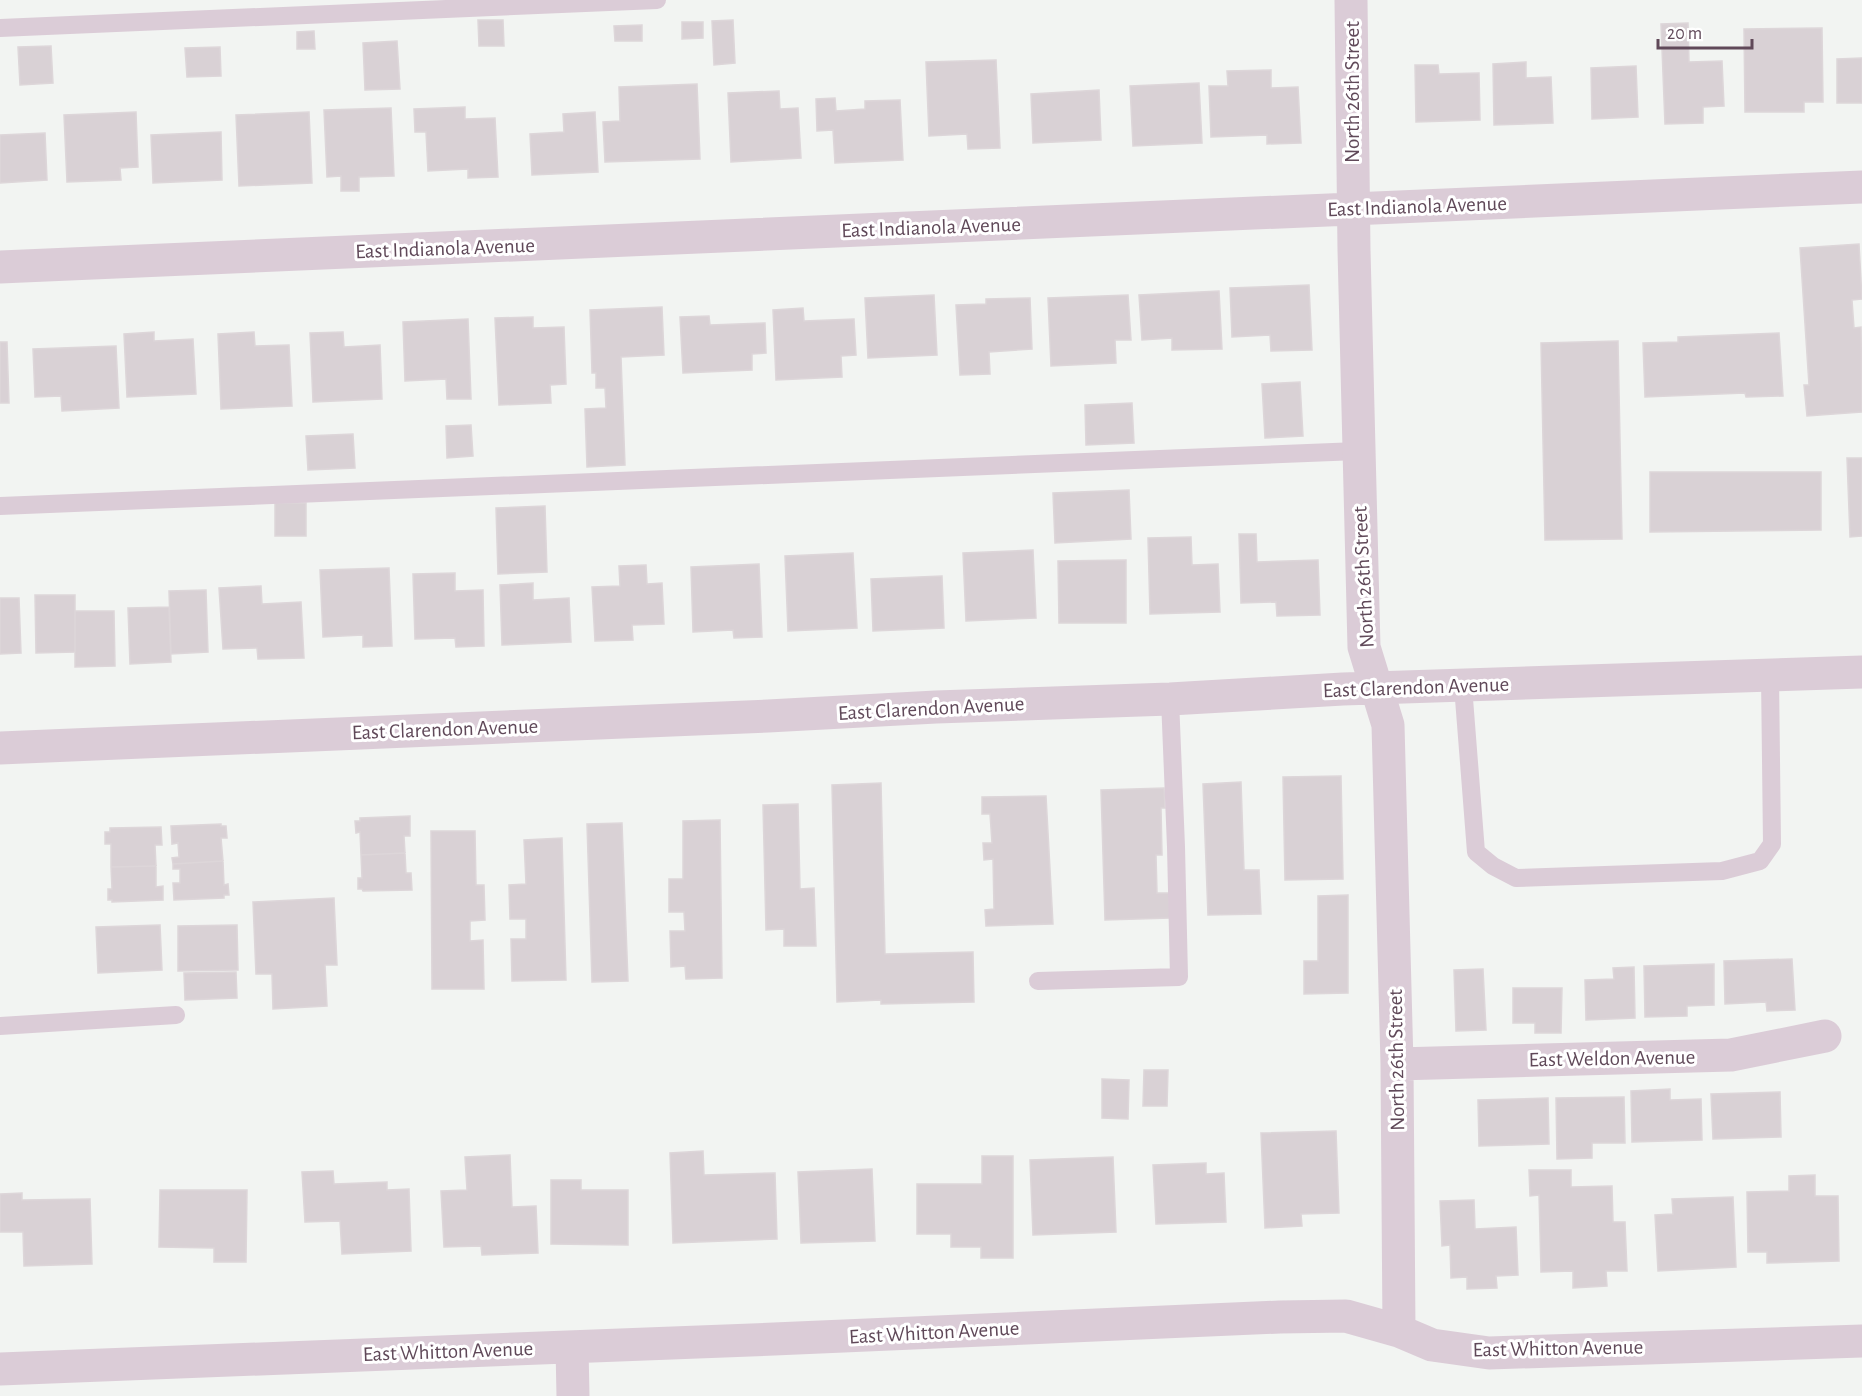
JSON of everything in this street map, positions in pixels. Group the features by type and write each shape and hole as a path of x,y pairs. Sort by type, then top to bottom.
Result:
{"street":[{"name":"North 26th Street","path":"1351,0 1353,209 1364,647 1388,725 1400,1331"},
{"name":"East Indianola Avenue","path":"0,267 1862,187"},
{"name":"East Clarendon Avenue","path":"0,748 768,716 936,706 1862,672"},
{"name":"East Weldon Avenue","path":"1396,1064 1731,1055 1825,1036"},
{"name":"East Whitton Avenue","path":"0,1369 1346,1316 1400,1331 1432,1345 1489,1353 1862,1341"},
{"path":"572,1347 573,1396"}],"lane":[{"path":"0,28 657,0"},
{"path":"0,506 1358,451"},
{"path":"1463,686 1476,852 1493,866 1516,878 1722,872 1760,861 1772,844 1770,676"},
{"path":"1038,981 1179,977 1170,699"},
{"path":"0,1026 176,1015"}],"building":[{"path":"478,20 503,20 504,46 479,46"},
{"path":"733,20 735,63 714,65 712,21"},
{"path":"682,22 703,22 703,38 682,39"},
{"path":"1688,23 1689,62 1722,61 1724,106 1703,107 1703,123 1665,124 1661,24"},
{"path":"642,25 642,41 615,41 614,26"},
{"path":"1822,28 1823,102 1804,102 1804,112 1745,112 1744,29"},
{"path":"314,31 315,49 297,49 297,32"},
{"path":"397,41 400,89 365,90 363,43"},
{"path":"51,46 53,83 20,85 18,47"},
{"path":"220,47 221,76 187,77 185,48"},
{"path":"1862,58 1862,103 1837,103 1837,59"},
{"path":"996,60 1000,148 968,149 967,134 929,136 926,62"},
{"path":"1526,62 1526,78 1551,77 1553,123 1494,125 1493,64"},
{"path":"1415,65 1438,65 1439,74 1479,73 1480,120 1416,122"},
{"path":"1636,66 1638,117 1592,119 1591,68"},
{"path":"1271,70 1271,88 1298,87 1301,143 1267,144 1267,135 1211,137 1209,86 1228,86 1227,71"},
{"path":"1199,83 1202,143 1133,146 1130,86"},
{"path":"697,84 700,159 605,162 603,122 620,121 619,87"},
{"path":"1099,90 1101,140 1033,143 1031,94"},
{"path":"779,91 780,109 798,108 801,158 731,162 728,93"},
{"path":"835,98 836,111 865,109 865,101 900,100 903,160 835,163 833,130 817,131 816,99"},
{"path":"465,107 465,119 495,118 498,177 468,178 468,169 428,171 426,132 415,132 414,109"},
{"path":"391,108 394,176 359,177 359,191 341,191 341,176 327,177 324,110"},
{"path":"136,112 138,167 120,168 121,180 67,182 64,115"},
{"path":"309,112 312,183 239,186 236,115"},
{"path":"595,112 598,172 532,175 530,134 564,132 563,114"},
{"path":"221,132 222,180 153,183 151,135"},
{"path":"45,133 47,180 0,183 0,135"},
{"path":"1859,244 1862,299 1852,300 1854,328 1861,327 1862,412 1807,416 1804,385 1809,385 1800,248"},
{"path":"1309,285 1312,350 1271,351 1270,335 1232,337 1230,288"},
{"path":"1219,291 1222,349 1172,350 1172,338 1142,340 1139,295"},
{"path":"934,295 937,355 868,358 865,298"},
{"path":"1128,295 1131,340 1115,340 1116,363 1051,366 1048,298"},
{"path":"1030,298 1032,349 989,352 990,374 960,375 956,305 986,304 986,299"},
{"path":"662,307 664,355 621,357 625,465 587,467 585,409 606,408 605,388 596,388 596,373 592,373 590,310"},
{"path":"803,308 804,321 854,319 856,355 841,356 842,377 776,380 773,310"},
{"path":"709,316 710,325 765,323 766,353 752,354 752,370 683,373 680,317"},
{"path":"533,317 533,328 564,327 566,384 550,385 551,403 499,405 495,318"},
{"path":"468,319 471,399 447,399 446,379 405,381 403,322"},
{"path":"154,332 154,341 193,339 196,394 127,397 124,334"},
{"path":"254,332 255,346 289,345 292,406 221,409 218,334"},
{"path":"343,332 344,347 380,345 382,399 313,402 310,333"},
{"path":"1779,333 1783,396 1746,397 1745,393 1645,397 1643,343 1678,342 1678,337"},
{"path":"1618,341 1622,539 1545,540 1541,343"},
{"path":"0,342 7,342 9,403 0,403"},
{"path":"116,346 119,408 62,411 61,396 35,397 33,349"},
{"path":"1300,382 1303,436 1265,438 1262,384"},
{"path":"1132,403 1134,443 1086,445 1085,405"},
{"path":"471,425 473,456 447,458 446,426"},
{"path":"353,434 355,468 308,470 306,436"},
{"path":"1847,458 1862,458 1862,536 1850,537"},
{"path":"1650,472 1821,472 1821,530 1650,532"},
{"path":"1129,490 1131,539 1055,543 1053,493"},
{"path":"275,503 306,503 306,536 275,536"},
{"path":"545,506 547,572 498,574 496,508"},
{"path":"1239,534 1256,534 1257,562 1318,560 1320,615 1277,616 1276,602 1241,603"},
{"path":"1191,537 1192,565 1218,564 1220,612 1150,614 1148,538"},
{"path":"1033,550 1036,618 966,621 963,553"},
{"path":"853,553 857,628 788,631 785,556"},
{"path":"1126,560 1126,623 1059,623 1058,561"},
{"path":"759,564 762,637 734,638 733,630 693,632 691,567"},
{"path":"646,565 647,584 662,583 664,624 632,625 633,640 595,641 592,587 620,586 619,566"},
{"path":"389,568 392,646 363,647 363,635 323,637 320,570"},
{"path":"455,573 455,591 483,590 484,646 456,647 455,638 415,639 413,574"},
{"path":"942,576 944,628 873,631 871,579"},
{"path":"533,583 533,600 569,598 571,642 502,645 500,585"},
{"path":"261,586 262,604 301,602 304,658 258,659 257,648 223,649 219,588"},
{"path":"206,590 208,652 171,654 169,591"},
{"path":"35,595 75,595 75,652 36,653"},
{"path":"0,598 19,598 21,653 0,654"},
{"path":"169,607 171,662 130,664 128,608"},
{"path":"75,611 114,611 115,666 75,667"},
{"path":"1341,776 1343,879 1285,880 1283,777"},
{"path":"1241,782 1244,870 1259,870 1261,914 1208,915 1203,784"},
{"path":"881,783 885,954 973,952 974,1002 881,1004 881,1000 837,1002 832,785"},
{"path":"1164,788 1165,808 1161,808 1162,855 1156,855 1157,893 1169,893 1170,918 1105,920 1101,790"},
{"path":"1046,796 1053,924 986,926 985,910 994,909 993,859 984,860 983,843 992,843 990,814 982,814 982,797"},
{"path":"798,804 800,889 814,888 816,946 784,946 784,929 766,930 763,805"},
{"path":"410,816 410,836 404,836 405,853 361,855 360,832 356,833 355,821 360,821 360,818"},
{"path":"720,820 722,978 686,979 685,966 671,967 670,931 685,931 684,912 669,912 669,879 683,879 683,821"},
{"path":"622,823 628,981 592,982 587,824"},
{"path":"221,824 221,826 226,826 227,838 221,838 223,861 173,864 172,858 179,857 178,843 172,844 171,826"},
{"path":"161,827 162,845 155,845 156,866 111,867 111,844 105,844 105,832 110,832 110,828"},
{"path":"431,831 475,831 476,885 484,885 485,920 470,921 470,941 483,940 484,989 432,989"},
{"path":"562,838 566,980 512,981 511,939 526,939 526,919 510,919 509,885 526,884 524,840"},
{"path":"405,853 406,873 411,873 412,890 363,891 358,889 358,878 362,878 361,855"},
{"path":"223,861 224,885 228,884 229,895 224,895 224,898 174,900 173,883 180,883 180,869 173,869 173,864"},
{"path":"156,866 156,887 163,886 163,900 112,902 108,900 108,889 112,889 111,867"},
{"path":"1348,895 1348,993 1304,994 1304,961 1318,961 1318,896"},
{"path":"334,898 337,965 325,965 327,1006 273,1009 272,974 256,974 253,902"},
{"path":"160,925 162,970 98,973 96,927"},
{"path":"237,925 238,970 178,971 178,926"},
{"path":"1792,959 1795,1010 1767,1011 1766,1002 1725,1004 1724,961"},
{"path":"1714,964 1714,1005 1687,1006 1687,1016 1645,1017 1644,966"},
{"path":"1634,967 1635,1018 1586,1020 1585,980 1614,979 1613,968"},
{"path":"1483,969 1486,1030 1456,1031 1454,970"},
{"path":"236,972 237,998 185,1000 184,973"},
{"path":"1513,988 1562,988 1561,1033 1535,1033 1535,1023 1513,1023"},
{"path":"1144,1070 1168,1070 1167,1106 1143,1106"},
{"path":"1102,1079 1129,1080 1128,1119 1102,1118"},
{"path":"1670,1089 1670,1100 1701,1099 1702,1140 1632,1142 1631,1091"},
{"path":"1780,1092 1781,1137 1713,1139 1711,1094"},
{"path":"1624,1097 1625,1143 1592,1143 1592,1158 1557,1159 1556,1098"},
{"path":"1548,1098 1549,1144 1479,1146 1478,1100"},
{"path":"1336,1131 1339,1213 1301,1214 1302,1226 1265,1228 1261,1133"},
{"path":"703,1151 704,1175 775,1173 777,1239 673,1243 670,1153"},
{"path":"510,1155 512,1207 536,1206 538,1253 482,1255 481,1246 444,1247 441,1191 467,1190 465,1157"},
{"path":"982,1156 1013,1156 1013,1258 981,1258 981,1247 951,1247 951,1234 917,1234 917,1184 982,1184"},
{"path":"1113,1157 1116,1232 1033,1235 1030,1160"},
{"path":"1206,1163 1206,1174 1224,1173 1226,1222 1156,1224 1153,1165"},
{"path":"872,1169 875,1241 801,1243 798,1172"},
{"path":"1529,1170 1571,1170 1571,1187 1612,1186 1613,1222 1625,1222 1627,1271 1606,1271 1607,1286 1573,1288 1573,1271 1541,1272 1539,1195 1530,1196"},
{"path":"333,1171 334,1184 387,1182 387,1190 409,1189 411,1251 342,1254 340,1221 305,1222 302,1172"},
{"path":"1815,1175 1815,1196 1838,1196 1839,1261 1767,1263 1767,1252 1748,1252 1747,1192 1789,1191 1789,1176"},
{"path":"551,1180 581,1180 581,1190 628,1190 628,1245 551,1244"},
{"path":"160,1190 247,1190 246,1262 214,1262 214,1248 159,1247"},
{"path":"22,1193 22,1200 90,1199 92,1264 24,1266 23,1232 0,1232 0,1194"},
{"path":"1733,1197 1736,1267 1658,1271 1655,1215 1673,1214 1672,1199"},
{"path":"1474,1200 1475,1229 1516,1227 1518,1275 1496,1276 1497,1288 1467,1289 1467,1277 1451,1278 1450,1245 1442,1246 1440,1201"}]}
